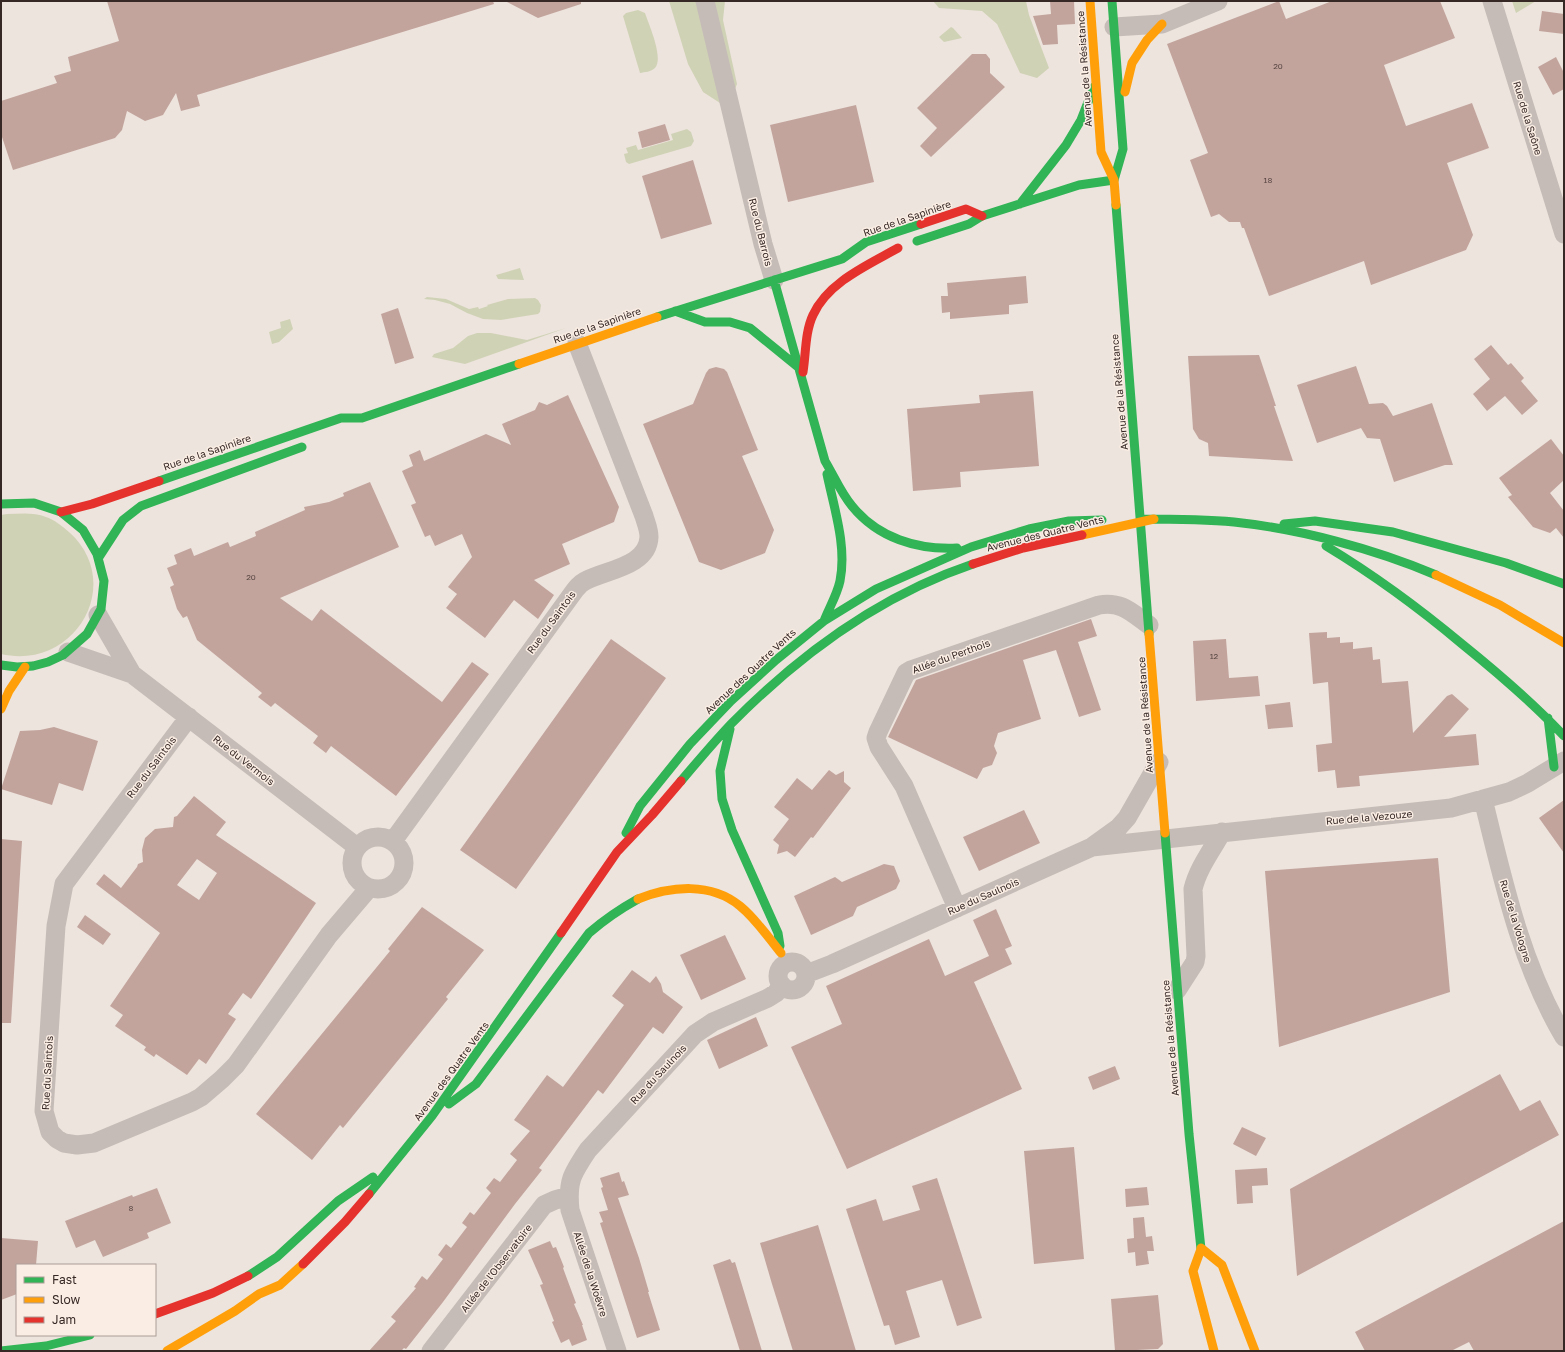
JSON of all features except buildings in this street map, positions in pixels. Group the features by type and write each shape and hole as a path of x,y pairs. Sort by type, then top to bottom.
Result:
{"main road":[{"name":"Avenue de la Résistance","path":"1090,1 1101,152 1114,180"},
{"path":"1098,1 1106,22"},
{"name":"Avenue de la Résistance","path":"1112,1 1106,22 1120,112 1123,149 1114,180 1177,990 1200,1248 1193,1271 1214,1351"},
{"path":"1120,112 1132,63 1147,40 1162,24"},
{"path":"1020,204 1066,145 1080,120 1096,84"},
{"name":"Rue de la Sapinière","path":"842,259 861,260 969,224 982,216 1079,185 1114,180"},
{"name":"Rue de la Sapinière","path":"350,427 362,418 577,344 674,311 842,259 866,242 966,209 982,216"},
{"path":"802,379 810,326 815,311 824,297 849,277 898,248"},
{"name":"Rue du Barrois","path":"774,280 825,461"},
{"path":"674,311 705,322 730,322 750,328 762,336 798,367"},
{"name":"Rue de la Sapinière","path":"61,512 92,504 340,418 362,418"},
{"path":"99,557 123,520 141,506 309,444"},
{"path":"825,461 852,506 864,518 880,530 907,544 921,548 936,550 971,547"},
{"path":"824,621 840,582 842,568 839,539 825,461"},
{"path":"1,504 21,501 34,502 61,512 70,518 87,534 99,557 103,581 98,615 86,635 68,652 49,662 25,667 1,665"},
{"name":"Avenue des Quatre Vents","path":"617,852 652,815 731,724 784,675 826,641 880,606 925,584 965,567 1023,548 1154,519"},
{"name":"Avenue des Quatre Vents","path":"273,1297 280,1285 316,1252 396,1162 432,1116 617,852 640,806 690,744 731,701 770,665 824,621 876,589 971,547 1030,529 1069,521 1200,519 1261,526 1308,535 1372,551 1430,572 1495,603 1564,643"},
{"path":"1261,526 1315,521 1393,532 1506,563 1564,584"},
{"path":"1308,535 1360,566 1429,617 1510,683 1548,718 1564,736"},
{"path":"1,709 9,691 25,667"},
{"path":"1548,718 1559,764"},
{"path":"731,724 722,758 720,777 725,812 778,933 783,959"},
{"path":"432,1116 476,1084 589,933 612,913 631,903 664,890 676,888 702,888 719,894 734,901 745,911 783,959"},
{"path":"156,1314 199,1299 248,1277 298,1241 338,1201 396,1162"},
{"path":"1200,1248 1222,1265 1255,1351"},
{"name":"Avenue des Quatre Vents","path":"167,1351 236,1311 259,1294 280,1285"},
{"path":"1,1351 29,1350 59,1345 87,1336"}],"street":[{"name":"Rue du Barrois","path":"705,1 764,248 774,280"},
{"path":"1106,22 1162,24 1218,1"},
{"name":"Rue de la Saône","path":"1492,1 1562,222"},
{"name":"Rue du Saintois","path":"393,842 575,590 587,580 629,563 639,556 646,547 649,538 644,516 577,344"},
{"name":"Allée du Perthois","path":"957,908 904,786 878,747 876,738 906,673 1108,603 1121,605 1149,625"},
{"name":"Rue du Vermois","path":"98,615 132,674"},
{"name":"Rue du Vermois","path":"68,652 132,674 357,847"},
{"name":"Rue du Saintois","path":"189,717 73,870 64,884 60,896 56,926 44,1111 50,1132 56,1139 64,1144 77,1146 94,1143 201,1098 236,1065 329,935 370,888"},
{"path":"1092,847 1118,828 1127,818 1159,762"},
{"name":"Rue de la Vezouze","path":"1165,839 1310,822 1451,808 1509,792 1528,783 1559,764"},
{"name":"Rue de la Vologne","path":"1483,799 1523,949 1542,996 1564,1037"},
{"path":"1177,990 1195,962 1196,956 1194,883 1222,832"},
{"path":"375,836 383,837 393,842 398,846 404,858 403,872 395,883 390,887 383,889 370,888 362,884 352,871 351,862 357,847 368,838 375,836"},
{"name":"Rue du Saulnois","path":"806,974 832,964 1092,847 1165,839"},
{"path":"783,959 803,966 806,974 804,985 798,989 789,990 782,986 778,978 783,959"},
{"name":"Rue du Saulnois","path":"568,1196 573,1172 588,1150 695,1034 713,1022 768,998 776,993 782,986"},
{"name":"Allée de l'Observatoire","path":"431,1351 544,1206 554,1200 568,1196"},
{"name":"Allée de la Woëvre","path":"568,1196 573,1220 617,1351"}],"green space":[{"path":"669,1 725,1 723,20 737,84 732,96 720,103 703,92 688,64"},
{"path":"933,1 1026,1 1029,15 1049,68 1037,78 1020,73 997,24 982,11 939,8"},
{"path":"1512,1 1536,1 1516,13"},
{"path":"638,10 645,13 655,41 658,57 655,68 650,71 640,73 623,16 626,13"},
{"path":"951,27 962,38 944,42 939,37"},
{"path":"687,129 691,132 694,141 691,146 629,164 626,162 624,154 628,153 626,148 636,145 638,150 673,140 671,134"},
{"path":"520,268 524,280 498,279 496,275"},
{"path":"427,297 446,299 469,309 478,307 479,309 508,299 535,298 541,305 540,312 538,314 501,320 483,319 450,304 424,299"},
{"path":"290,319 293,329 279,342 272,344 269,332 281,328 280,322"},
{"path":"566,328 465,364 432,357 434,354 453,348 468,336 477,333 491,333 527,340"},
{"path":"37,514 58,523 69,532 85,553 93,575 92,597 84,618 70,636 51,649 28,656 1,654 1,515"}],"traffic: fast":[{"path":"1112,1 1123,149 1114,180"},
{"path":"1020,204 1066,145 1081,120 1094,87"},
{"path":"917,241 969,224 982,216 1079,185 1114,180"},
{"path":"1116,205 1149,634"},
{"path":"657,317 842,259 866,242 921,224"},
{"path":"774,280 825,461"},
{"path":"675,311 705,322 730,322 750,328 798,367"},
{"path":"159,481 341,418 362,418 519,364"},
{"path":"99,557 123,520 141,506 302,447"},
{"path":"825,461 841,490 852,506 862,517 886,534 899,540 927,547 957,548"},
{"path":"824,621 839,586 842,568 839,527 827,474"},
{"path":"1,504 34,503 61,512 83,530 97,554 104,581 101,609 87,634 63,655 48,662 33,666 17,667 1,665"},
{"path":"1140,519 1187,519 1259,525 1337,541 1388,557 1436,575"},
{"path":"626,833 640,806 690,744 731,701 776,660 824,621 876,589 971,547 1029,529 1069,521 1102,520"},
{"path":"1284,524 1315,521 1393,532 1506,563 1564,584"},
{"path":"1326,546 1379,580 1446,631 1489,666 1540,711 1564,736"},
{"path":"681,781 731,724 785,674 813,651 874,610 906,592 973,564"},
{"path":"1548,718 1554,767"},
{"path":"730,729 720,771 722,799 732,830 778,933 780,946"},
{"path":"1165,833 1189,1134 1201,1249"},
{"path":"449,1104 476,1084 589,933 612,915 638,899"},
{"path":"369,1194 432,1116 561,933"},
{"path":"248,1276 277,1257 338,1201 373,1177"},
{"path":"1,1351 46,1346 86,1336"}],"traffic: slow":[{"path":"1090,1 1101,152 1114,180 1116,205"},
{"path":"1125,92 1132,63 1147,40 1162,24"},
{"path":"519,364 657,317"},
{"path":"1082,535 1154,519"},
{"path":"1436,575 1500,605 1564,643"},
{"path":"1149,634 1165,833"},
{"path":"1,709 9,691 25,667"},
{"path":"638,899 664,891 677,889 704,890 716,893 729,898 746,911 762,928 781,953"},
{"path":"1201,1248 1222,1265 1255,1351"},
{"path":"1201,1249 1193,1271 1214,1351"},
{"path":"167,1351 235,1311 259,1294 280,1285 303,1264"}],"traffic: jam":[{"path":"921,224 966,209 982,216"},
{"path":"803,372 808,328 820,303 828,293 850,276 898,248"},
{"path":"61,512 92,504 159,481"},
{"path":"973,564 1023,548 1082,535"},
{"path":"561,933 617,852 652,815 681,781"},
{"path":"303,1264 345,1222 369,1194"},
{"path":"156,1314 213,1293 248,1276"}]}
